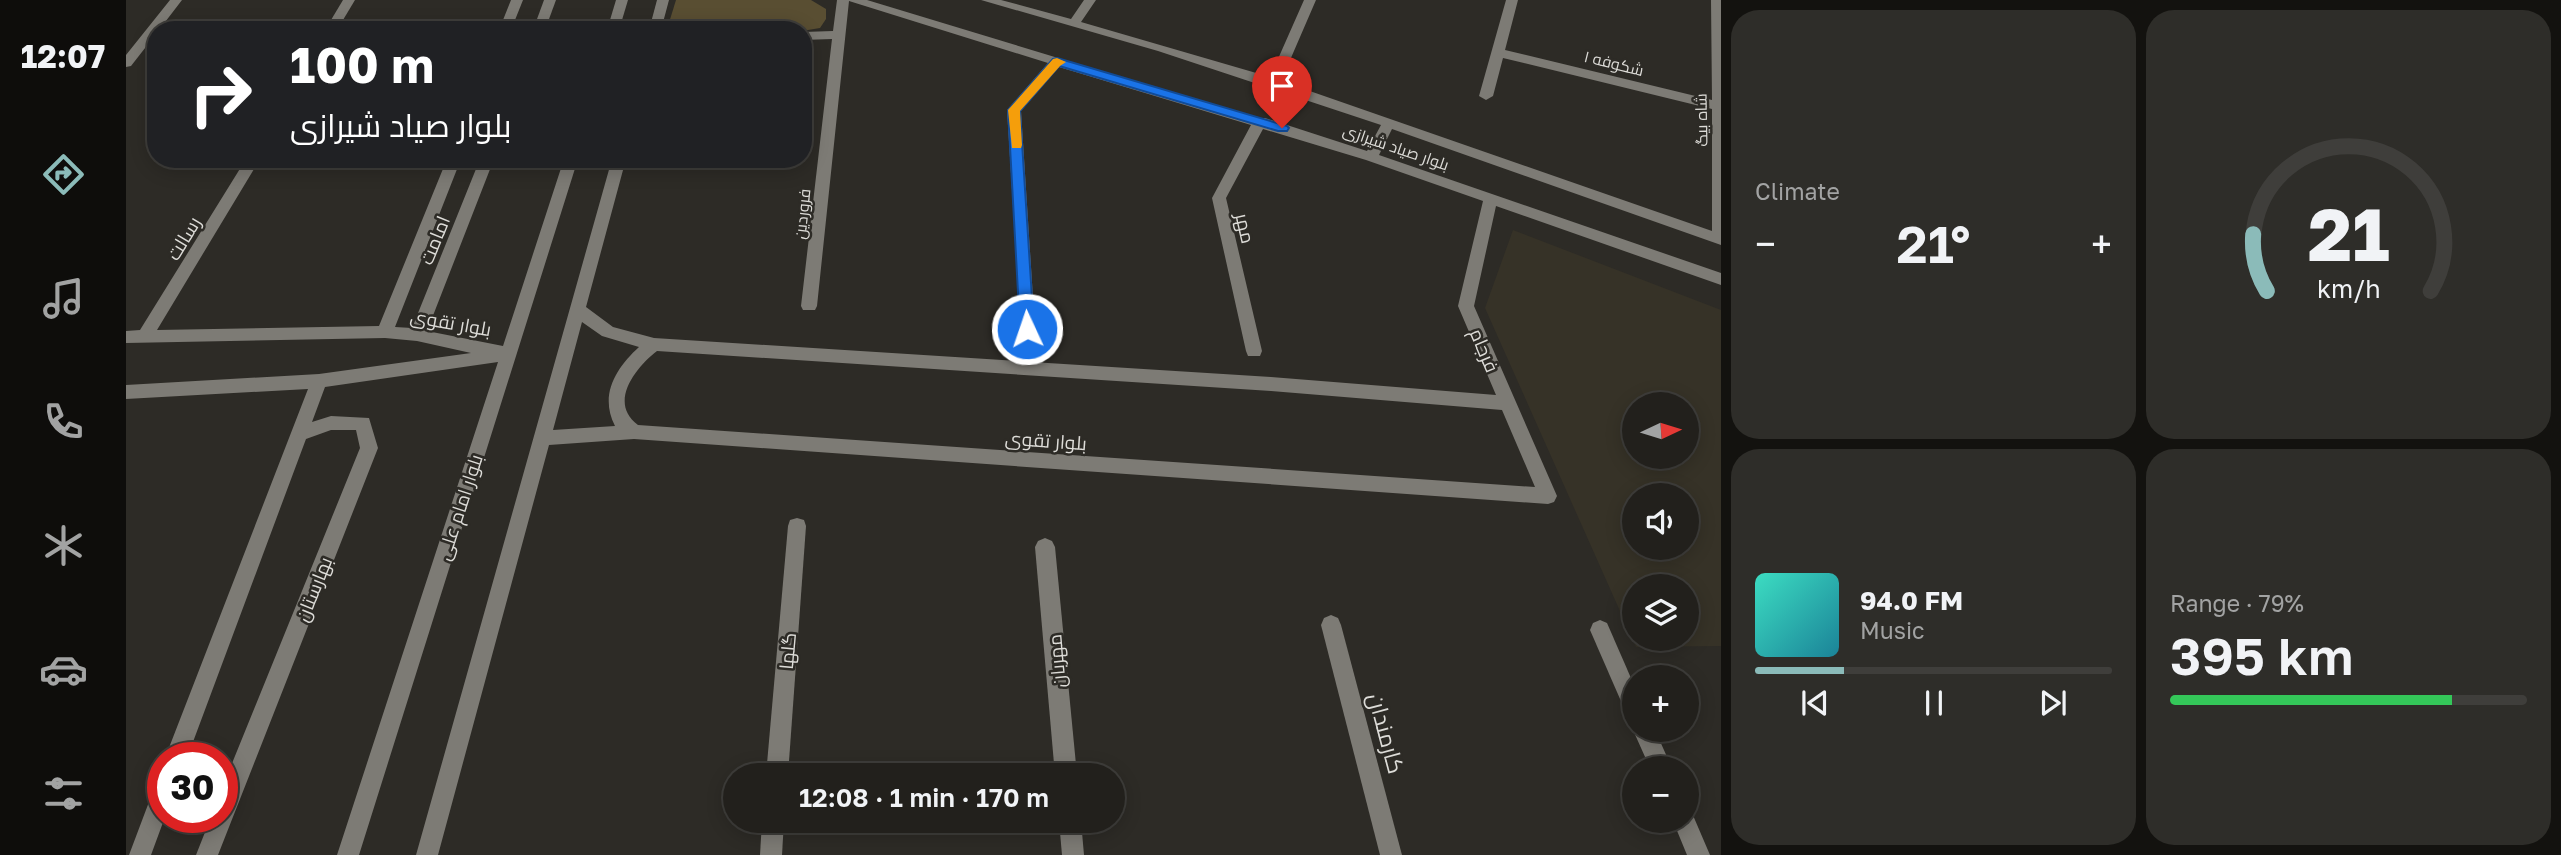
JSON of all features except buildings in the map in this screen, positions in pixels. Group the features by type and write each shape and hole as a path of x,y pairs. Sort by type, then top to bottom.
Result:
{"street":[{"path":"159,21 176,0"},
{"path":"336,21 349,0"},
{"path":"509,21 517,0"},
{"path":"542,21 550,0"},
{"path":"615,21 622,0"},
{"path":"657,21 663,0"},
{"name":"فروردین","path":"809,306 843,0"},
{"name":"بلوار صیاد شیرازی","path":"854,0 1260,121 1721,279"},
{"name":"بلوار صیاد شیرازی","path":"987,0 1274,83 1720,240"},
{"path":"1074,24 1090,0"},
{"path":"1274,83 1310,0"},
{"path":"1486,96 1512,0"},
{"name":"شاه بیگ","path":"1717,0 1720,240"},
{"path":"812,36 840,35"},
{"path":"126,63 147,37"},
{"name":"شکوفه ۱","path":"1499,53 1720,107"},
{"path":"1027,329 1014,110 1057,61"},
{"name":"مهر","path":"1254,351 1219,198 1260,121"},
{"path":"1371,157 1388,124"},
{"name":"رسالت","path":"145,336 248,168"},
{"name":"امامت","path":"385,332 450,168"},
{"name":"امامت","path":"417,335 483,168"},
{"name":"بلوار امام علی","path":"348,855 568,168"},
{"path":"427,855 617,168"},
{"name":"فرجام","path":"1491,198 1466,306 1548,496"},
{"path":"578,310 608,332 654,344 1271,384 1508,403"},
{"name":"بلوار تقوی","path":"126,337 385,332 417,335 509,354"},
{"path":"634,432 621,421 617,402 623,375 639,355 654,344"},
{"name":"بلوار تقوی","path":"126,392 319,381 509,354"},
{"path":"182,742 319,381"},
{"name":"بهارستان","path":"238,776 369,448 363,423 331,423 298,434"},
{"name":"بلوار تقوی","path":"542,438 634,432 1548,496"},
{"name":"گلها","path":"778,763 797,526"},
{"name":"مهربان","path":"1045,547 1065,763"},
{"name":"کارمندان","path":"1331,625 1391,855"},
{"path":"1600,630 1622,680"},
{"path":"140,855 148,833"},
{"name":"بهارستان","path":"206,855 215,833"},
{"path":"771,855 773,833"},
{"path":"1071,833 1073,855"},
{"path":"1689,833 1699,855"}],"shaded area":[{"path":"676,0 811,0 826,9 826,19 820,28 812,29 812,21 670,21"},
{"path":"1513,230 1721,310 1721,646 1699,646 1699,574 1622,574 1622,616 1485,308"}],"slow traffic":[{"path":"1016,145 1014,110 1057,61 1060,62"}],"route":[{"path":"1027,329 1014,110 1057,61 1282,128"}]}
